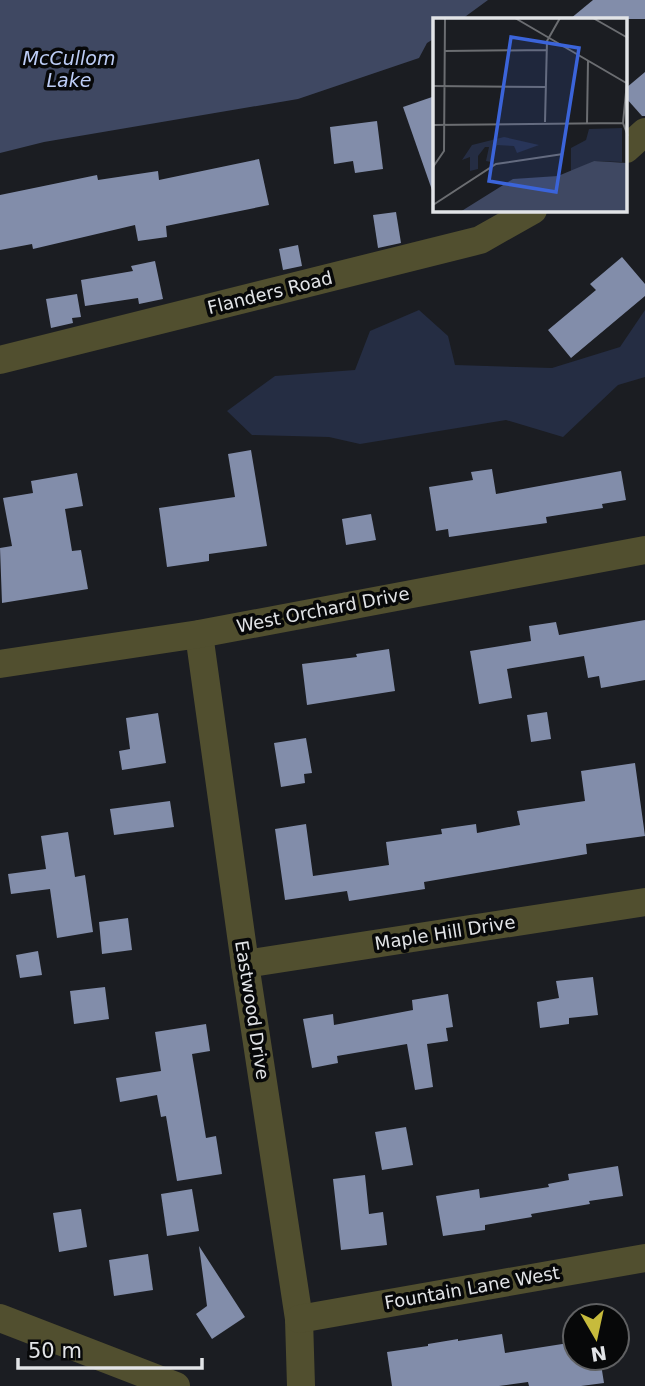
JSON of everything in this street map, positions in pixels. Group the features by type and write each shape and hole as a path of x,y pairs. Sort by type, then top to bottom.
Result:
{"street":[{"path":"628,147 645,132"},
{"name":"Flanders Road","path":"0,360 480,240 529,212"},
{"name":"West Orchard Drive","path":"0,664 199,634 645,550"},
{"name":"Eastwood Drive","path":"199,634 245,964 299,1318 301,1386"},
{"name":"Maple Hill Drive","path":"245,964 645,902"},
{"name":"Fountain Lane West","path":"299,1318 645,1258"},
{"path":"0,1318 176,1386"}],"shaded area":[{"path":"419,310 448,336 455,365 552,368 620,347 645,310 645,377 618,385 563,437 506,420 360,444 329,437 252,435 227,411 275,376 355,370 370,331"}],"water":[{"name":"McCullom Lake","path":"0,0 488,0 463,18 433,18 433,39 427,43 419,58 298,99 44,142 0,153"}],"building":[{"path":"593,0 645,0 645,19 571,18"},
{"path":"645,72 645,116 628,100 628,86"},
{"path":"433,97 433,190 432,190 403,107"},
{"path":"377,121 383,169 355,173 353,161 334,164 330,127"},
{"path":"259,159 269,205 166,226 167,237 138,241 135,225 33,249 32,244 0,250 0,195 97,175 98,180 158,171 159,180"},
{"path":"396,212 401,243 378,248 373,215"},
{"path":"298,245 302,266 283,270 279,249"},
{"path":"622,257 645,284 645,296 571,358 548,330 596,290 590,284"},
{"path":"155,261 163,299 139,304 138,298 85,306 81,280 133,271 131,266"},
{"path":"77,294 81,317 72,318 73,323 51,328 46,299"},
{"path":"251,450 267,546 209,554 209,561 167,567 159,508 235,497 228,454"},
{"path":"492,469 496,494 621,471 626,500 602,504 603,508 546,517 547,523 449,537 448,529 436,531 429,487 473,480 471,472"},
{"path":"77,473 83,506 65,509 72,551 81,550 88,589 2,603 0,548 12,546 3,498 33,493 31,481"},
{"path":"371,514 376,540 346,545 342,519"},
{"path":"645,620 645,680 601,688 599,676 588,678 584,656 507,669 512,698 479,704 470,651 531,641 529,626 556,622 559,635"},
{"path":"389,649 395,691 307,705 302,664 357,657 356,654"},
{"path":"547,712 551,739 531,742 527,715"},
{"path":"158,713 166,763 122,770 119,751 130,749 126,718"},
{"path":"306,738 312,773 304,774 305,783 281,787 274,743"},
{"path":"635,763 645,836 586,844 587,854 424,882 425,889 349,901 347,891 285,900 275,829 306,824 313,876 389,865 386,842 442,834 441,829 476,824 477,833 520,825 517,811 585,801 581,771"},
{"path":"170,801 174,827 114,835 110,809"},
{"path":"68,832 75,877 85,875 93,932 57,938 50,889 11,894 8,874 46,869 41,836"},
{"path":"128,918 132,950 102,954 99,922"},
{"path":"38,951 42,975 20,978 16,955"},
{"path":"593,977 598,1015 569,1018 569,1024 540,1028 537,1002 559,998 556,981"},
{"path":"105,987 109,1019 74,1024 70,991"},
{"path":"448,994 453,1027 446,1028 448,1041 427,1044 433,1087 415,1090 407,1044 337,1056 338,1063 312,1068 303,1019 333,1014 334,1025 413,1010 412,1000"},
{"path":"206,1024 210,1051 192,1054 206,1138 216,1136 222,1174 177,1181 166,1116 161,1117 157,1095 120,1102 116,1078 161,1071 155,1032"},
{"path":"406,1127 413,1165 382,1170 375,1132"},
{"path":"618,1166 623,1196 485,1225 485,1230 443,1236 436,1196 479,1189 480,1198 549,1187 548,1184 569,1180 568,1174"},
{"path":"365,1175 369,1214 383,1212 387,1245 341,1250 333,1179"},
{"path":"192,1189 199,1231 167,1236 161,1194"},
{"path":"81,1209 87,1247 59,1252 53,1213"},
{"path":"199,1246 245,1317 212,1339 196,1314 207,1306"},
{"path":"148,1254 153,1290 114,1296 109,1260"},
{"path":"502,1334 505,1353 561,1344 561,1372 602,1372 604,1383 581,1386 529,1386 528,1382 499,1386 392,1386 387,1352"}]}
